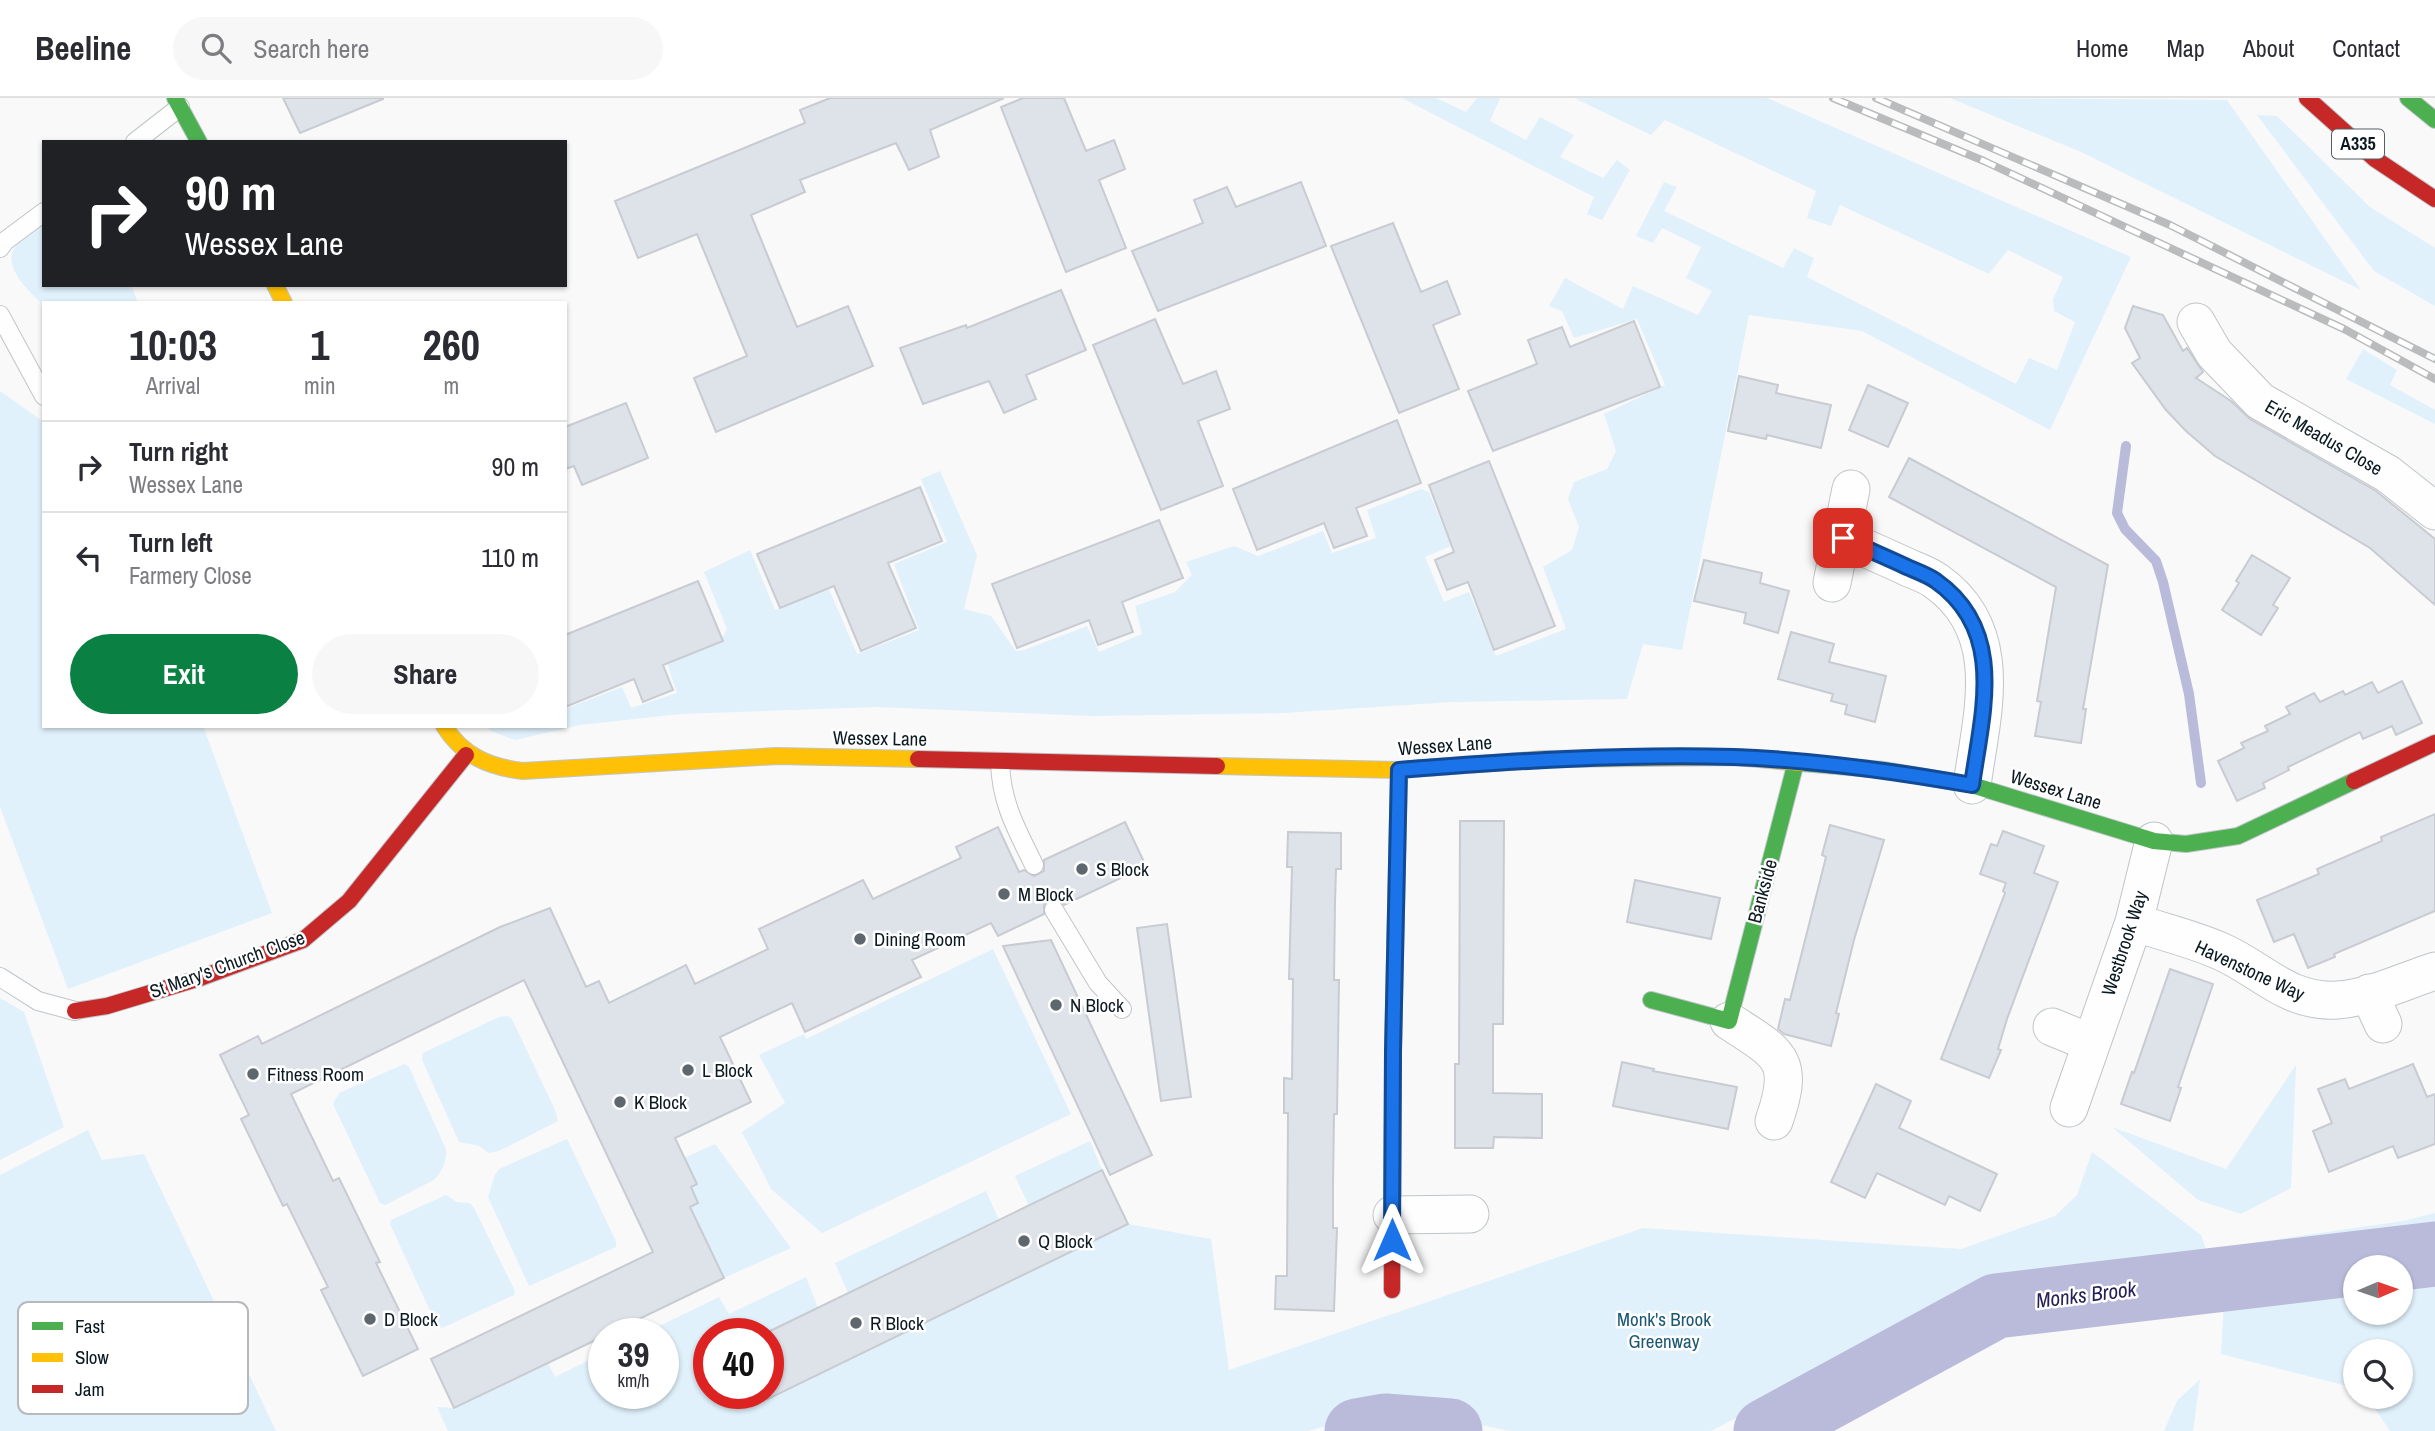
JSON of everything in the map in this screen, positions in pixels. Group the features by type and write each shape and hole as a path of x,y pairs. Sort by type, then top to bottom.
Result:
{"street":[{"name":"A335","path":"2306,98 2375,159 2435,200"},
{"path":"2408,98 2435,120"},
{"path":"178,103 199,140"},
{"name":"Eric Meadus Close","path":"2196,322 2214,353 2260,401 2388,474 2435,512"},
{"path":"1832,583 1851,489"},
{"path":"1843,538 1934,579 1960,600 1978,632 1985,663 1984,696 1972,785"},
{"name":"Wessex Lane","path":"446,728 467,755 502,769 523,771 777,756 1399,770 1545,759 1681,757 1796,762 1884,770 1972,785 2154,841 2186,844 2238,836 2435,743"},
{"name":"St Mary's Church Close","path":"75,1011 107,1006 200,978 303,940 349,901 467,755"},
{"name":"Bankside","path":"1729,1021 1796,762"},
{"path":"1392,1290 1393,1051 1399,770"},
{"name":"Westbrook Way","path":"2069,1108 2134,922 2154,841"},
{"name":"Havenstone Way","path":"2134,922 2222,952 2304,998 2339,1000 2376,1008 2435,971"},
{"path":"1651,1000 1729,1021 1770,1049 1783,1069 1784,1093 1774,1121"},
{"path":"2052,1027 2091,1043"},
{"path":"1392,1215 1470,1214"}],"lane":[{"path":"137,140 178,103"},
{"path":"0,248 5,241 42,213"},
{"path":"0,315 42,392"},
{"path":"1000,762 1001,786 1008,812 1034,865"},
{"path":"1054,910 1098,983 1122,1009"},
{"name":"St Mary's Church Close","path":"0,977 38,1001 75,1011"}],"green space":[{"path":"1402,98 1436,98 1466,112 1477,98 1500,98 1490,121 1526,140 1540,117 1574,135 1560,157 1603,178 1617,160 1630,170 1602,220 1587,214 1594,197"},
{"path":"1574,98 1767,98 2131,257 2050,430 1862,331 1749,315 1682,650 1643,644 1627,699 1452,702 1284,713 1092,716 878,707 681,714 567,728 567,708 622,687 631,708 677,693 667,663 720,642 727,629 704,572 750,550 775,610 829,589 857,654 919,630 894,564 947,542 921,479 940,471 977,555 964,609 991,616 1016,651 1087,626 1099,652 1142,634 1135,606 1175,592 1192,575 1186,562 1234,546 1258,556 1323,531 1332,553 1376,538 1367,510 1421,489 1429,492 1451,546 1425,557 1444,602 1469,592 1496,656 1566,629 1543,567 1572,550 1579,527 1568,499 1574,482 1607,469 1616,451 1604,414 1665,385 1637,319 1574,338 1562,311 1549,306 1565,278 1623,309 1633,286 1698,315 1712,291 1686,278 1701,247 1662,228 1653,243 1636,236 1664,182 1677,187 1664,211 1783,268 1794,248 1814,258 1807,277 2016,384 2029,358 2057,370 2075,322 2054,311 2053,299 2063,277 2008,250 1989,274 1840,205 1831,226 1807,218 1816,191 1665,120 1651,135"},
{"path":"1950,98 2227,100 2361,290 2081,152"},
{"path":"2257,115 2277,116 2370,207 2435,248 2435,306 2374,271"},
{"path":"42,225 42,287 132,287 137,301 42,301 42,304 19,278 12,262 16,245"},
{"path":"2363,349 2397,370 2390,385 2435,410 2435,424 2346,379"},
{"path":"0,391 42,421 42,728 204,728 272,913 68,989 0,807"},
{"path":"488,728 567,728 515,740"},
{"path":"993,949 1071,1114 822,1233 771,1189 742,1132 785,1103 759,1055 804,1034 806,1039"},
{"path":"0,998 24,1012 64,1127 0,1160"},
{"path":"508,1016 512,1019 558,1121 499,1151 489,1153 479,1146 459,1142 422,1060 423,1053 499,1017"},
{"path":"404,1064 409,1067 445,1147 446,1155 442,1169 434,1180 385,1205 380,1203 333,1104 339,1093"},
{"path":"2296,1065 2291,1188 2241,1214 2198,1200 2112,1127 2226,1169"},
{"path":"88,1130 102,1160 144,1154 215,1302 18,1302 18,1414 248,1414 248,1372 276,1431 0,1431 0,1175"},
{"path":"567,1139 616,1241 616,1247 529,1286 488,1197 499,1169"},
{"path":"1090,1141 1102,1170 1029,1206 1015,1176"},
{"path":"715,1144 791,1248 724,1278 690,1207 698,1203 691,1187 697,1184 684,1158"},
{"name":"Monk's Brook Greenway","path":"2092,1152 2201,1235 2207,1252 2147,1258 2084,1274 1995,1283 1711,1431 1510,1431 1457,1420 1398,1414 1353,1419 1307,1431 448,1431 437,1407 454,1408 548,1363 555,1377 588,1361 588,1409 679,1409 679,1318 676,1318 719,1297 729,1314 806,1277 818,1308 784,1324 784,1318 693,1318 693,1409 784,1409 784,1391 1128,1224 1211,1239 1229,1370 1643,1228 1961,1249 2055,1216 2077,1195"},
{"path":"986,1191 999,1220 848,1293 835,1263"},
{"path":"446,1195 457,1202 470,1203 474,1208 515,1291 514,1295 442,1328 437,1326 390,1224 391,1220"},
{"path":"2435,1213 2435,1431 2390,1431 2375,1409 2413,1409 2413,1339 2343,1339 2343,1385 2221,1354 2227,1250 2245,1244 2403,1221"},
{"path":"2200,1379 2193,1431 2164,1431 2177,1401"}],"building":[{"path":"283,98 383,98 383,99 300,133"},
{"path":"830,98 1004,98 930,130 939,157 909,170 896,143 800,180 805,192 751,215 797,327 848,306 873,366 716,432 694,378 747,356 697,234 638,258 615,201 805,123 800,110"},
{"path":"1023,98 1064,98 1086,151 1114,140 1125,169 1099,180 1126,248 1066,272 1001,107"},
{"path":"1301,182 1326,246 1158,311 1132,251 1203,223 1194,200 1227,187 1236,207"},
{"path":"1393,223 1421,292 1447,281 1460,314 1433,325 1459,389 1399,413 1331,246"},
{"path":"1061,290 1086,350 1026,375 1036,399 1004,413 989,381 923,404 900,348 966,325 967,328"},
{"path":"2133,306 2163,315 2183,351 2187,348 2203,372 2196,378 2231,401 2250,419 2376,491 2435,539 2435,605 2370,548 2215,456 2186,431 2166,410 2132,363 2140,358 2125,328"},
{"path":"1155,319 1183,384 1216,371 1230,409 1198,421 1223,486 1161,510 1093,345"},
{"path":"1634,321 1660,387 1493,451 1468,391 1537,364 1528,340 1562,327 1570,347"},
{"path":"1739,376 1778,385 1776,393 1831,405 1821,448 1767,435 1766,439 1728,431"},
{"path":"1868,385 1908,403 1888,447 1849,430"},
{"path":"626,403 648,458 582,485 574,466 567,468 567,426"},
{"path":"1397,420 1421,483 1356,508 1367,536 1334,548 1324,523 1257,550 1233,489"},
{"path":"1909,458 2108,565 2083,709 2086,709 2081,743 2035,736 2041,702 2037,701 2056,587 1889,497"},
{"path":"1489,461 1555,626 1494,650 1468,582 1447,590 1435,560 1454,552 1429,485"},
{"path":"920,487 942,541 888,563 916,628 861,651 834,586 780,608 757,554"},
{"path":"1159,520 1183,578 1122,602 1133,632 1098,645 1089,620 1017,648 992,584"},
{"path":"2252,555 2290,578 2273,605 2278,608 2261,635 2222,610"},
{"path":"1704,560 1762,573 1760,583 1789,591 1778,633 1744,623 1746,613 1694,601"},
{"path":"698,581 723,641 663,665 673,690 643,702 634,679 567,706 567,634"},
{"path":"1791,632 1834,644 1829,662 1886,676 1875,722 1845,714 1847,705 1831,701 1833,694 1778,679"},
{"path":"2402,681 2422,723 2396,735 2392,726 2363,739 2360,732 2288,767 2289,770 2263,783 2265,788 2237,801 2218,761 2244,748 2241,743 2268,731 2265,726 2290,714 2286,707 2314,693 2320,702 2343,691 2345,695 2372,682 2378,693"},
{"path":"2435,814 2435,911 2334,954 2335,957 2308,968 2294,934 2274,942 2257,900 2319,874 2317,869"},
{"path":"1460,821 1504,821 1503,1024 1493,1024 1493,1093 1542,1094 1542,1138 1494,1137 1493,1148 1455,1148 1455,1064 1459,1064"},
{"path":"1125,822 1146,866 1064,905 1059,900 1049,900 1044,905 1044,914 998,936 991,923 912,960 921,977 805,1032 792,1003 720,1037 751,1102 675,1138 697,1184 691,1187 698,1203 690,1207 724,1278 641,1318 588,1318 588,1344 454,1408 431,1359 653,1252 524,980 291,1094 333,1181 339,1178 418,1349 363,1376 321,1290 328,1287 287,1204 283,1206 241,1119 249,1115 220,1055 258,1036 262,1044 500,927 550,908 586,987 599,981 609,1003 686,965 695,984 768,949 759,929 863,880 873,899 961,858 956,847 998,827 1019,872 1024,870 1034,876 1044,871 1044,860"},
{"path":"1830,825 1884,840 1854,940 1836,1013 1839,1014 1831,1046 1784,1034 1778,1029 1785,999 1790,1000 1826,857 1822,855"},
{"path":"2003,831 2044,846 2034,873 2058,882 2007,1019 1998,1049 2001,1050 1989,1078 1941,1059 2005,893 2003,891 2006,883 1980,874 1991,844 1997,846"},
{"path":"1288,832 1341,833 1341,869 1336,869 1335,903 1334,980 1339,980 1337,1114 1334,1114 1333,1228 1337,1228 1334,1311 1275,1309 1276,1276 1287,1276 1288,1113 1284,1113 1284,1078 1292,1079 1293,979 1289,979 1292,867 1287,867"},
{"path":"1635,880 1720,898 1711,939 1627,922"},
{"path":"1167,924 1191,1097 1161,1101 1137,928"},
{"path":"1051,940 1152,1155 1110,1175 1003,946"},
{"path":"2170,969 2213,984 2178,1087 2181,1088 2170,1121 2121,1104"},
{"path":"1622,1062 1654,1069 1653,1071 1737,1087 1728,1129 1613,1106"},
{"path":"2413,1064 2427,1097 2435,1094 2435,1144 2398,1158 2393,1146 2329,1172 2313,1131 2332,1123 2318,1089 2345,1079 2349,1089"},
{"path":"1876,1084 1911,1101 1899,1128 1997,1174 1980,1211 1949,1196 1945,1205 1877,1173 1865,1198 1831,1182"},
{"path":"1102,1170 1128,1224 784,1391 784,1324"}],"waterway":[{"path":"2126,446 2117,513 2125,529 2156,561 2163,582 2189,694 2201,783"},
{"path":"2273,1248 2277,1273"},
{"name":"Monks Brook","path":"1766,1431 1996,1306 2435,1254"},
{"name":"Monks Brook","path":"1357,1431 1385,1426 1450,1431"}],"railway":[{"path":"1833,98 1984,161 2344,329 2435,379"},
{"path":"1876,98 2170,225 2435,359"}],"traffic: fast":[{"path":"175,98 198,140"},
{"path":"2408,98 2435,120"},
{"path":"1651,1000 1729,1021 1796,762"},
{"path":"1801,763 1884,770 1972,785 2154,841 2186,844 2238,836 2354,781"},
{"path":"1397,862 1399,770"}],"traffic: slow":[{"path":"276,287 283,301"},
{"path":"445,728 460,745 478,758 523,771 777,756 918,759"},
{"path":"1217,766 1399,770 1545,759 1736,757 1801,763"}],"traffic: jam":[{"path":"2307,98 2375,159 2435,199"},
{"path":"2354,781 2435,743"},
{"path":"75,1011 107,1006 200,978 303,940 349,901 466,755"},
{"path":"918,759 1217,766"},
{"path":"1392,1290 1397,862"}],"place":[{"name":"S Block","path":"1082,869"},
{"name":"M Block","path":"1004,894"},
{"name":"Dining Room","path":"860,939"},
{"name":"N Block","path":"1056,1005"},
{"name":"L Block","path":"688,1070"},
{"name":"Fitness Room","path":"253,1074"},
{"name":"K Block","path":"620,1102"},
{"name":"Q Block","path":"1024,1241"},
{"name":"D Block","path":"370,1319"},
{"name":"R Block","path":"856,1323"}],"route":[{"path":"1392,1240 1399,770 1545,759 1736,757 1884,770 1972,785 1984,696 1985,663 1978,632 1960,600 1934,579 1843,538"}]}
